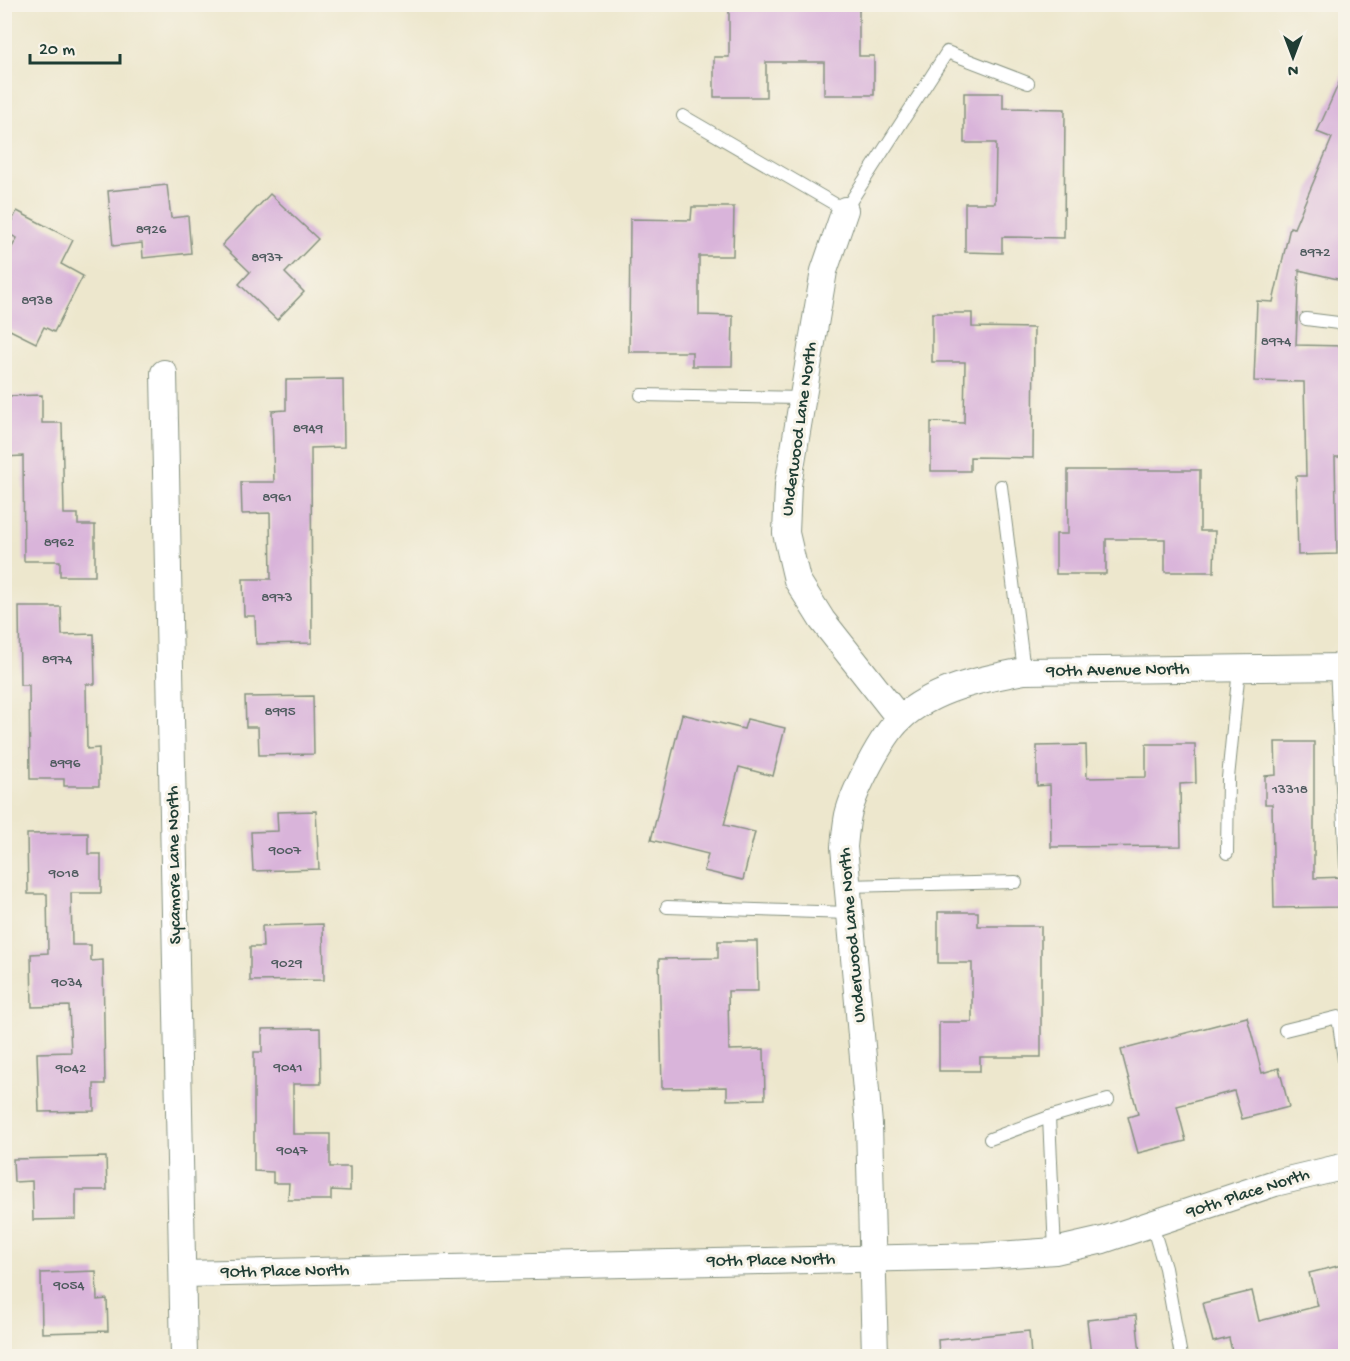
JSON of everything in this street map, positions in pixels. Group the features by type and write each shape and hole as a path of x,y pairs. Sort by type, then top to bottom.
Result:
{"street":[{"name":"Underwood Lane North","path":"845,210 824,271 788,485 786,533 797,580 822,620 900,719 879,749 860,783 848,815 844,847 869,1124 874,1356"},
{"name":"Sycamore Lane North","path":"164,373 184,1356"},
{"name":"90th Avenue North","path":"900,719 939,694 979,679 1024,671 1341,667"},
{"name":"90th Place North","path":"183,1274 985,1256 1055,1251 1103,1240 1152,1225 1275,1183 1346,1166"}],"lane":[{"path":"683,116 845,210 947,52 1028,83"},
{"path":"1306,318 1346,324"},
{"path":"641,395 802,398"},
{"path":"1001,486 1024,671"},
{"path":"1341,667 1346,866"},
{"path":"1227,853 1227,778 1239,669"},
{"path":"846,886 1016,882"},
{"path":"667,907 849,913"},
{"path":"1285,1030 1342,1017 1346,1074"},
{"path":"990,1139 1049,1117 1108,1100"},
{"path":"1049,1117 1055,1251"},
{"path":"1152,1225 1165,1268 1181,1356"}],"building":[{"path":"729,4 859,4 859,56 874,56 874,95 824,95 824,62 766,62 766,97 714,97 714,57 729,57"},
{"path":"1346,67 1346,281 1299,270 1296,345 1346,346 1346,457 1335,457 1337,554 1298,555 1296,476 1306,476 1304,382 1254,381 1257,301 1273,302 1290,227 1294,228 1332,138 1317,132"},
{"path":"964,93 1003,93 1003,108 1065,109 1064,238 1002,237 1002,253 965,252 965,203 995,203 996,143 964,143"},
{"path":"167,185 171,218 188,216 191,253 143,258 142,243 113,246 108,191"},
{"path":"270,194 318,239 285,273 304,292 277,320 239,284 250,272 222,245"},
{"path":"692,207 734,207 733,256 699,256 699,315 733,316 732,366 692,366 692,352 629,352 630,219 691,220"},
{"path":"17,211 73,240 61,264 83,276 54,332 44,327 36,343 4,327 4,262 17,238 6,233"},
{"path":"932,313 972,313 972,327 1034,328 1033,458 970,457 970,471 931,471 931,422 964,423 965,362 932,362"},
{"path":"343,379 344,447 311,448 312,643 256,644 255,616 244,616 243,579 271,579 270,513 242,514 241,482 274,482 272,411 286,410 286,380"},
{"path":"42,395 42,423 62,423 64,514 78,514 78,525 95,525 95,576 60,576 60,561 24,561 23,456 4,457 4,396"},
{"path":"1068,470 1200,470 1200,531 1215,531 1214,572 1165,572 1165,539 1106,539 1106,574 1056,574 1056,534 1068,534"},
{"path":"19,607 61,607 62,635 94,634 95,684 86,684 87,749 99,748 99,786 64,786 64,779 30,779 29,685 20,685"},
{"path":"313,696 314,754 259,755 258,727 246,727 245,697"},
{"path":"682,714 744,729 747,719 785,728 773,776 739,767 724,825 755,832 743,880 704,871 708,854 651,840"},
{"path":"1275,742 1314,742 1314,878 1346,877 1346,907 1274,908 1272,804 1265,804 1265,776 1276,775"},
{"path":"1146,744 1195,744 1196,783 1180,784 1181,846 1051,847 1050,785 1037,786 1037,746 1086,745 1087,778 1146,777"},
{"path":"316,811 319,869 253,871 251,832 278,831 277,812"},
{"path":"88,833 88,854 101,854 101,893 71,893 72,945 91,945 91,961 103,960 105,1084 94,1084 94,1111 39,1112 37,1053 71,1052 69,1006 32,1007 31,954 48,953 47,894 28,894 27,834"},
{"path":"938,912 978,912 978,926 1041,926 1041,1057 980,1057 980,1071 939,1071 939,1022 972,1022 972,963 938,963"},
{"path":"323,924 324,980 250,981 250,947 263,947 262,926"},
{"path":"718,941 757,941 758,991 728,991 729,1050 764,1049 765,1099 727,1100 727,1087 662,1088 659,959 718,958"},
{"path":"1247,1017 1262,1073 1279,1068 1289,1107 1242,1119 1234,1091 1177,1106 1186,1141 1138,1153 1128,1117 1138,1114 1121,1050"},
{"path":"320,1028 321,1084 293,1084 293,1134 330,1134 330,1167 350,1167 350,1191 331,1190 331,1200 288,1200 289,1183 273,1183 273,1172 254,1171 254,1052 262,1052 262,1029"},
{"path":"106,1157 107,1190 76,1190 76,1219 33,1220 32,1181 14,1182 13,1159"},
{"path":"1346,1264 1346,1356 1233,1356 1229,1338 1213,1342 1203,1303 1252,1291 1259,1321 1318,1306 1309,1273"},
{"path":"96,1271 97,1300 107,1299 108,1331 42,1333 41,1273"},
{"path":"1136,1315 1140,1354 1091,1356 1087,1320"},
{"path":"1029,1331 1031,1356 939,1356 938,1340"}]}
